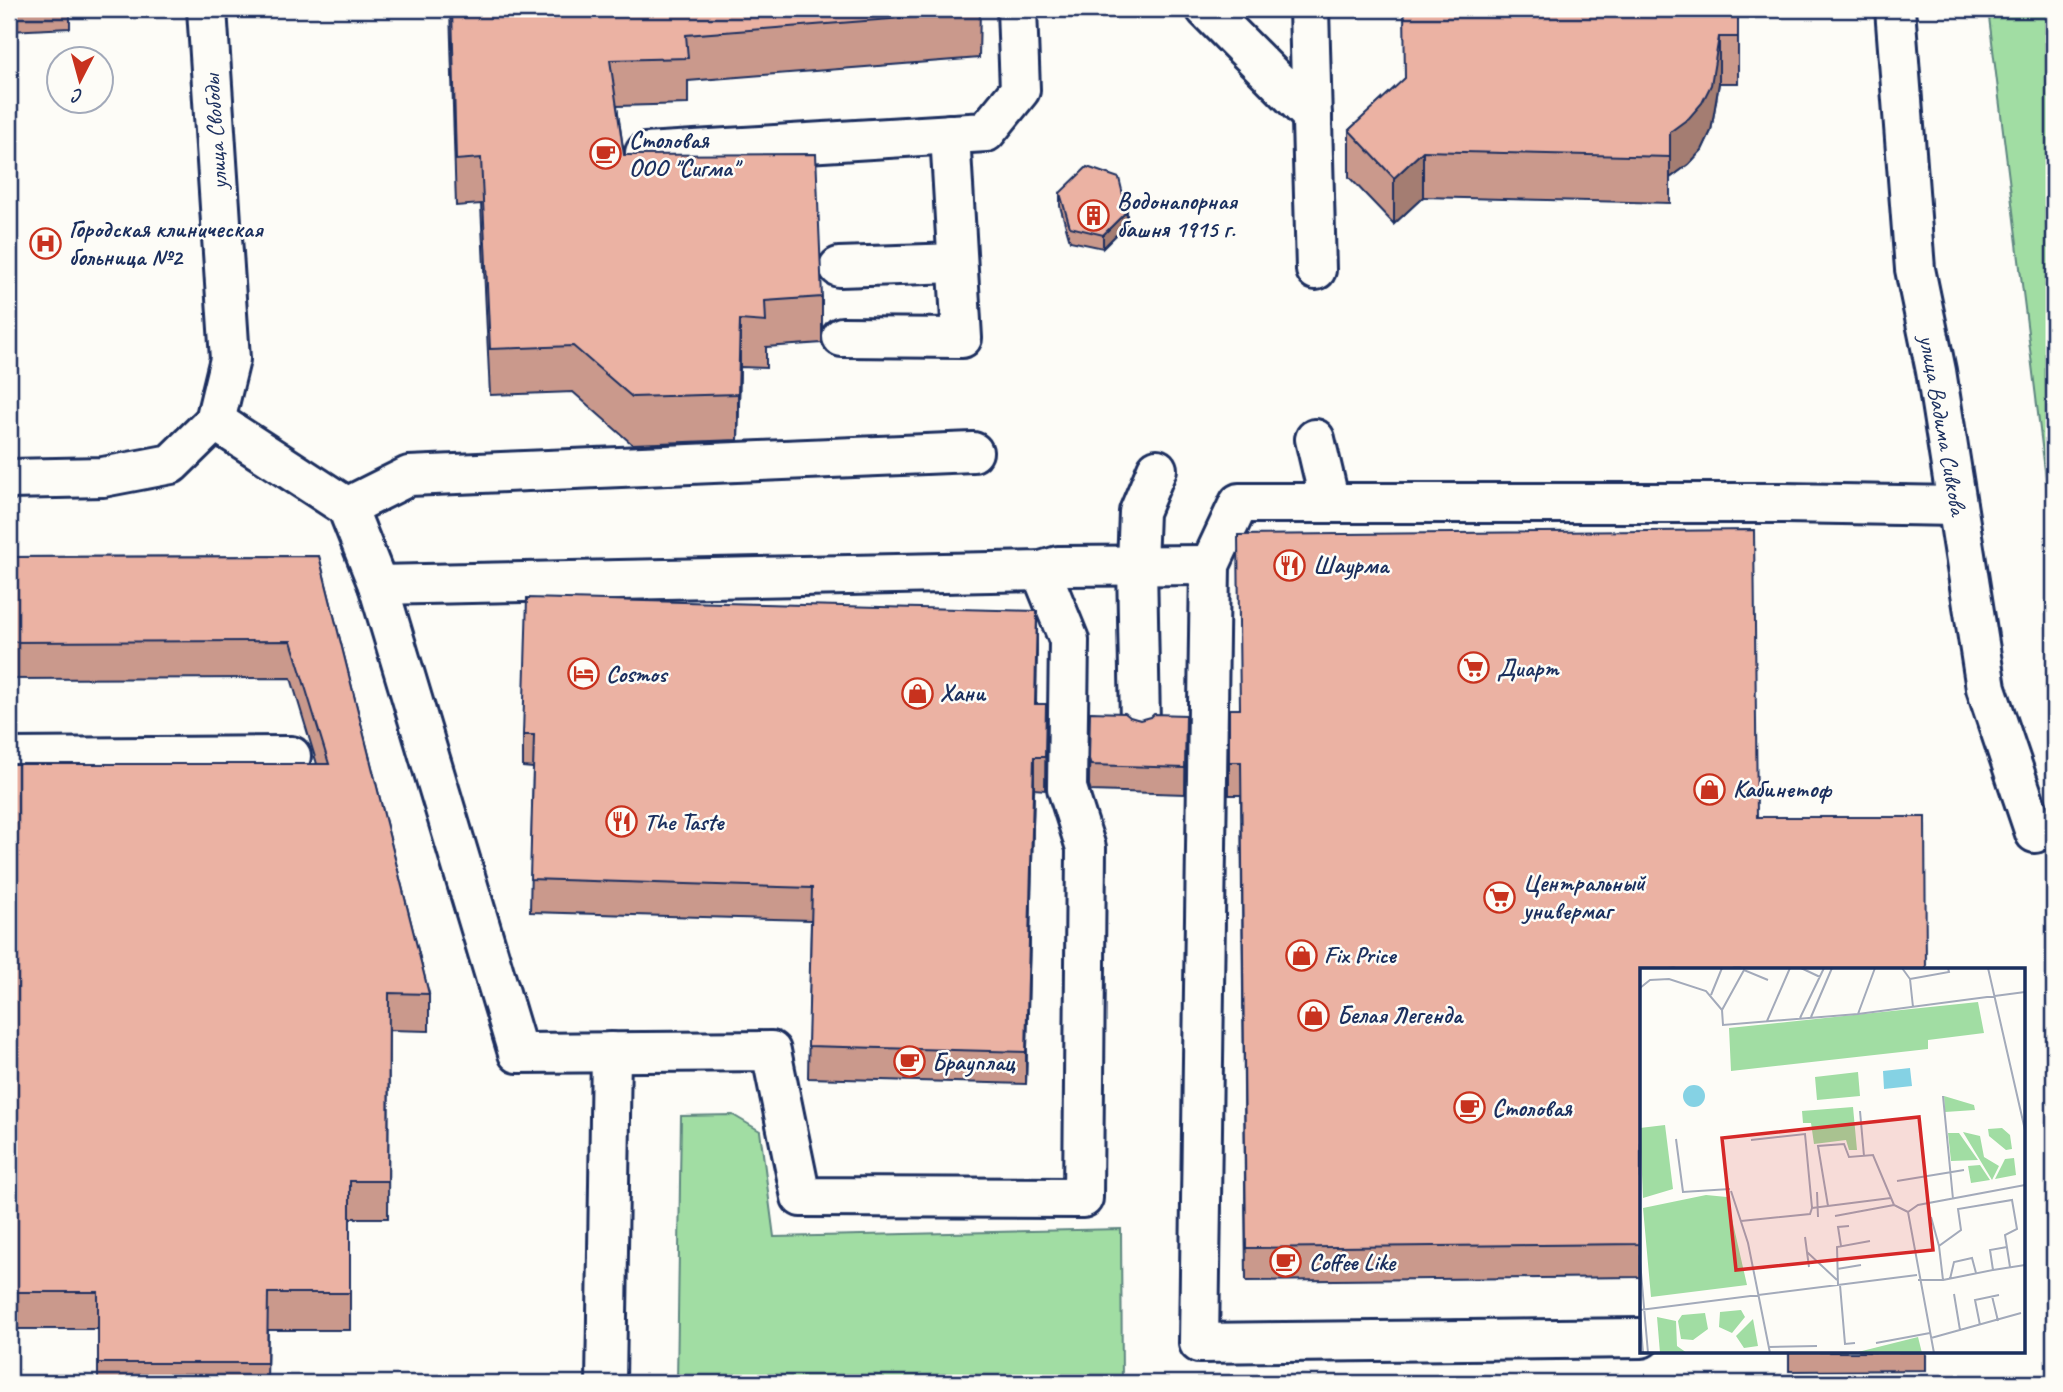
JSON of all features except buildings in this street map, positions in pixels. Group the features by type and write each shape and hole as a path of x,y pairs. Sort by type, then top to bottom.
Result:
{"street":[{"name":"улица Свободы","path":"207,9 230,359 215,421"},
{"path":"645,153 986,132 1020,90 1017,9"},
{"path":"1206,9 1312,116"},
{"path":"1309,9 1316,270"},
{"name":"улица Вадима Сивкова","path":"1895,9 1915,269 1936,371 1986,688 2042,844"},
{"path":"842,337 962,338 950,134"},
{"path":"839,267 957,263"},
{"path":"9,479 103,477 171,464 215,421 347,507 378,585 519,1053 771,1051 801,1197 1083,1198 1086,848 1067,789 1069,640 1041,571"},
{"path":"1315,439 1330,503"},
{"path":"347,507 409,476 973,452"},
{"path":"1140,724 1139,512 1157,469"},
{"path":"1640,1338 1199,1343 1210,565 1239,503 1784,503 1957,506"},
{"path":"378,585 1041,571 1058,566 1210,565"},
{"path":"9,758 291,756"},
{"path":"607,1383 611,1052"}],"green space":[{"path":"1988,9 2054,9 2054,543"},
{"path":"733,1115 760,1131 774,1237 1121,1229 1122,1383 677,1383 681,1116"}],"place":[{"name":"Столовая ООО \"Сигма\"","path":"606,154"},
{"name":"Водонапорная башня 1915 г.","path":"1094,215"},
{"name":"Городская клиническая больница №2","path":"46,243"},
{"name":"Шаурма","path":"1290,565"},
{"name":"Диарт","path":"1474,668"},
{"name":"Cosmos","path":"583,674"},
{"name":"Хани","path":"917,693"},
{"name":"Кабинетоф","path":"1710,789"},
{"name":"The Taste","path":"621,822"},
{"name":"Центральный универмаг","path":"1500,897"},
{"name":"Fix Price","path":"1301,955"},
{"name":"Белая Легенда","path":"1314,1015"},
{"name":"Брауплац","path":"909,1062"},
{"name":"Столовая","path":"1469,1108"},
{"name":"Coffee Like","path":"1286,1262"}]}
